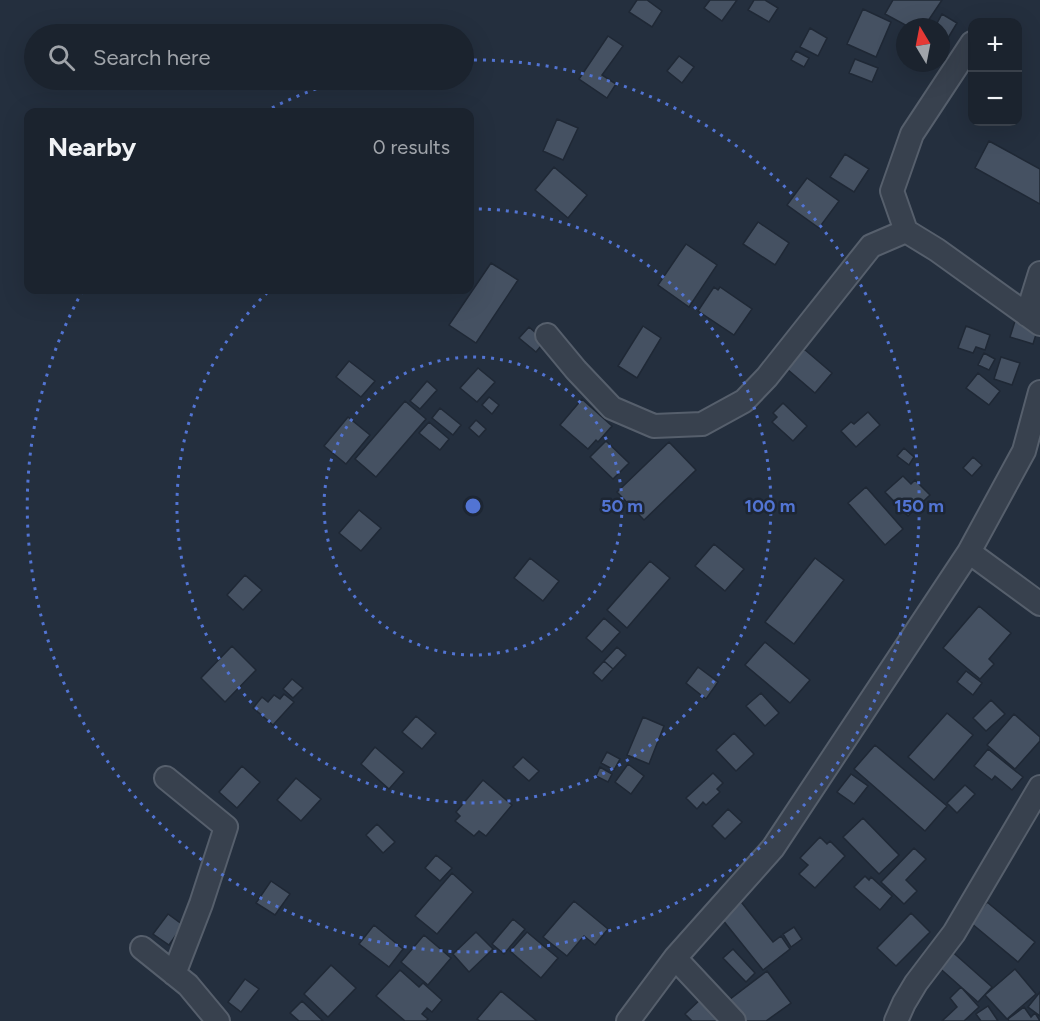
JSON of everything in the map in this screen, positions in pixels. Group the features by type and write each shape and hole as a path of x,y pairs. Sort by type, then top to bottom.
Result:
{"street":[{"path":"968,49 912,134 892,191 906,231 937,250 1034,319 1040,273"},
{"path":"547,335 612,408 654,426 702,424 744,401 766,377 871,246 906,231"},
{"path":"628,1021 675,958 773,848 969,552 1024,451 1040,392"},
{"path":"969,552 1040,604"},
{"path":"166,778 226,827 201,904 174,974"},
{"path":"896,1021 916,983 954,933 1040,787"},
{"path":"142,948 188,985 218,1021"},
{"path":"675,958 734,1021"}],"building":[{"path":"637,0 647,0 662,11 652,27 629,12"},
{"path":"710,0 737,0 722,21 704,8"},
{"path":"754,0 765,0 778,8 769,22 748,10"},
{"path":"893,0 942,0 930,18 896,18 896,20 885,14"},
{"path":"863,9 891,22 876,57 847,44"},
{"path":"950,19 957,23 950,35"},
{"path":"810,28 827,38 818,56 800,47"},
{"path":"608,36 623,46 602,75 616,84 607,98 579,79"},
{"path":"796,51 809,58 804,67 791,60"},
{"path":"679,56 694,67 682,83 667,71"},
{"path":"855,59 878,68 872,82 849,73"},
{"path":"557,119 578,128 563,160 543,151"},
{"path":"989,141 1040,169 1040,204 975,168"},
{"path":"845,154 869,169 854,192 830,177"},
{"path":"554,167 587,195 568,218 535,190"},
{"path":"807,178 839,201 819,228 787,205"},
{"path":"758,222 789,243 775,265 743,244"},
{"path":"686,244 717,265 689,307 658,285"},
{"path":"491,263 518,280 476,343 449,325 470,294 474,294 474,288"},
{"path":"714,287 718,290 720,287 752,309 734,335 698,311"},
{"path":"1015,321 1038,328 1033,344 1010,337"},
{"path":"643,326 661,338 637,378 618,366"},
{"path":"966,326 990,335 985,350 976,347 973,353 958,348"},
{"path":"529,327 545,341 536,352 519,338"},
{"path":"804,349 832,373 815,393 787,369"},
{"path":"984,353 995,359 989,370 978,365"},
{"path":"1001,357 1020,363 1012,385 994,379"},
{"path":"349,361 375,381 361,397 336,377"},
{"path":"478,368 495,382 477,402 460,388"},
{"path":"978,373 1000,391 989,405 966,388"},
{"path":"427,381 437,390 420,409 410,401"},
{"path":"489,397 499,405 492,414 482,405"},
{"path":"582,399 612,426 598,442 596,440 588,449 560,425"},
{"path":"405,401 426,419 376,477 355,459"},
{"path":"783,403 807,426 793,441 772,422 777,417 773,413"},
{"path":"440,408 461,425 453,435 432,418"},
{"path":"868,412 880,425 856,447 841,431"},
{"path":"348,417 370,435 346,464 324,446"},
{"path":"476,420 486,429 479,437 469,428"},
{"path":"429,422 449,439 440,450 419,433"},
{"path":"606,441 629,463 613,479 590,457"},
{"path":"669,442 696,470 644,520 617,492"},
{"path":"904,448 914,457 909,465 897,456"},
{"path":"973,457 982,465 972,476 963,468"},
{"path":"903,476 911,484 915,480 930,495 908,516 885,492"},
{"path":"866,487 903,529 885,545 848,503"},
{"path":"359,510 381,528 361,551 339,533"},
{"path":"714,544 744,569 725,591 695,566"},
{"path":"530,558 559,581 543,601 514,578"},
{"path":"815,558 844,580 794,644 765,622"},
{"path":"650,561 670,578 627,628 607,610"},
{"path":"245,575 262,590 243,610 227,595"},
{"path":"979,606 1011,633 989,659 994,664 980,679 943,648"},
{"path":"604,618 620,632 602,652 586,638"},
{"path":"765,642 810,680 790,703 745,665"},
{"path":"232,646 256,670 225,702 201,678"},
{"path":"617,647 626,655 613,669 604,661"},
{"path":"604,661 613,669 602,681 593,673"},
{"path":"698,667 718,682 706,699 686,683"},
{"path":"966,671 982,683 973,695 957,682"},
{"path":"292,679 303,688 293,698 283,689"},
{"path":"761,693 779,713 765,726 746,706"},
{"path":"284,694 294,702 273,725 253,708 262,697 268,702 274,695 280,699"},
{"path":"991,700 1005,714 986,731 973,718"},
{"path":"947,713 973,735 934,780 908,757"},
{"path":"1014,714 1040,737 1040,741 1015,769 987,745"},
{"path":"416,716 436,733 422,749 402,732"},
{"path":"643,717 664,726 649,764 627,755"},
{"path":"734,733 754,754 736,771 716,750"},
{"path":"875,745 947,806 925,831 854,769"},
{"path":"375,747 404,772 389,789 361,764"},
{"path":"988,749 1023,777 1012,790 995,776 992,780 974,766"},
{"path":"607,752 620,759 614,770 601,763"},
{"path":"523,757 539,771 529,781 513,767"},
{"path":"628,764 644,776 631,794 615,782"},
{"path":"242,766 260,782 237,808 219,792"},
{"path":"600,767 612,774 608,782 596,776"},
{"path":"713,773 723,783 717,789 720,792 706,805 703,802 697,809 686,798"},
{"path":"851,774 868,786 854,804 837,792"},
{"path":"296,778 321,799 301,821 277,800"},
{"path":"483,780 512,805 486,836 479,831 474,836 455,821 460,816 456,812"},
{"path":"965,785 975,794 957,813 947,803"},
{"path":"728,809 742,822 725,839 712,826"},
{"path":"863,818 899,855 879,874 843,837"},
{"path":"377,824 395,842 383,853 366,835"},
{"path":"820,837 827,844 830,841 845,856 815,888 799,874 808,865 800,858"},
{"path":"914,848 926,859 906,880 917,891 904,904 881,882"},
{"path":"436,855 452,868 440,881 425,868"},
{"path":"452,873 473,892 437,934 415,916"},
{"path":"865,876 869,880 871,877 892,896 880,910 854,887"},
{"path":"271,881 290,894 275,915 256,903"},
{"path":"738,898 773,942 781,936 790,949 763,970 718,914"},
{"path":"574,901 608,929 595,945 584,936 567,956 543,937"},
{"path":"987,902 1035,942 1018,962 971,923"},
{"path":"911,913 930,932 896,966 877,948"},
{"path":"168,914 183,925 169,945 153,934"},
{"path":"513,919 525,929 504,954 492,944"},
{"path":"374,925 403,949 389,967 359,944"},
{"path":"794,927 802,939 791,947 783,934"},
{"path":"476,932 493,949 469,972 453,954"},
{"path":"527,932 558,958 541,978 510,951"},
{"path":"424,935 451,958 428,985 401,962"},
{"path":"948,948 992,987 978,1002 935,964"},
{"path":"733,949 755,973 746,982 723,958"},
{"path":"331,965 356,988 328,1017 304,994"},
{"path":"1015,969 1036,994 1007,1019 985,995"},
{"path":"400,970 419,987 423,983 442,1000 432,1012 427,1008 422,1014 428,1019 426,1021 405,1021 376,996"},
{"path":"767,971 791,1003 766,1021 745,1021 729,1000"},
{"path":"245,979 259,989 241,1012 228,1002"},
{"path":"961,987 979,1007 964,1021 942,1021 957,1007 950,998"},
{"path":"501,991 537,1021 480,1021 477,1019"},
{"path":"1040,992 1040,1016 1028,1007"},
{"path":"704,996 727,1021 692,1021 685,1014"},
{"path":"302,1001 323,1021 299,1021 290,1013"},
{"path":"988,1006 998,1021 981,1021 976,1014"},
{"path":"1024,1007 1031,1017 1035,1013 1040,1021 1009,1021 1008,1019"}]}
